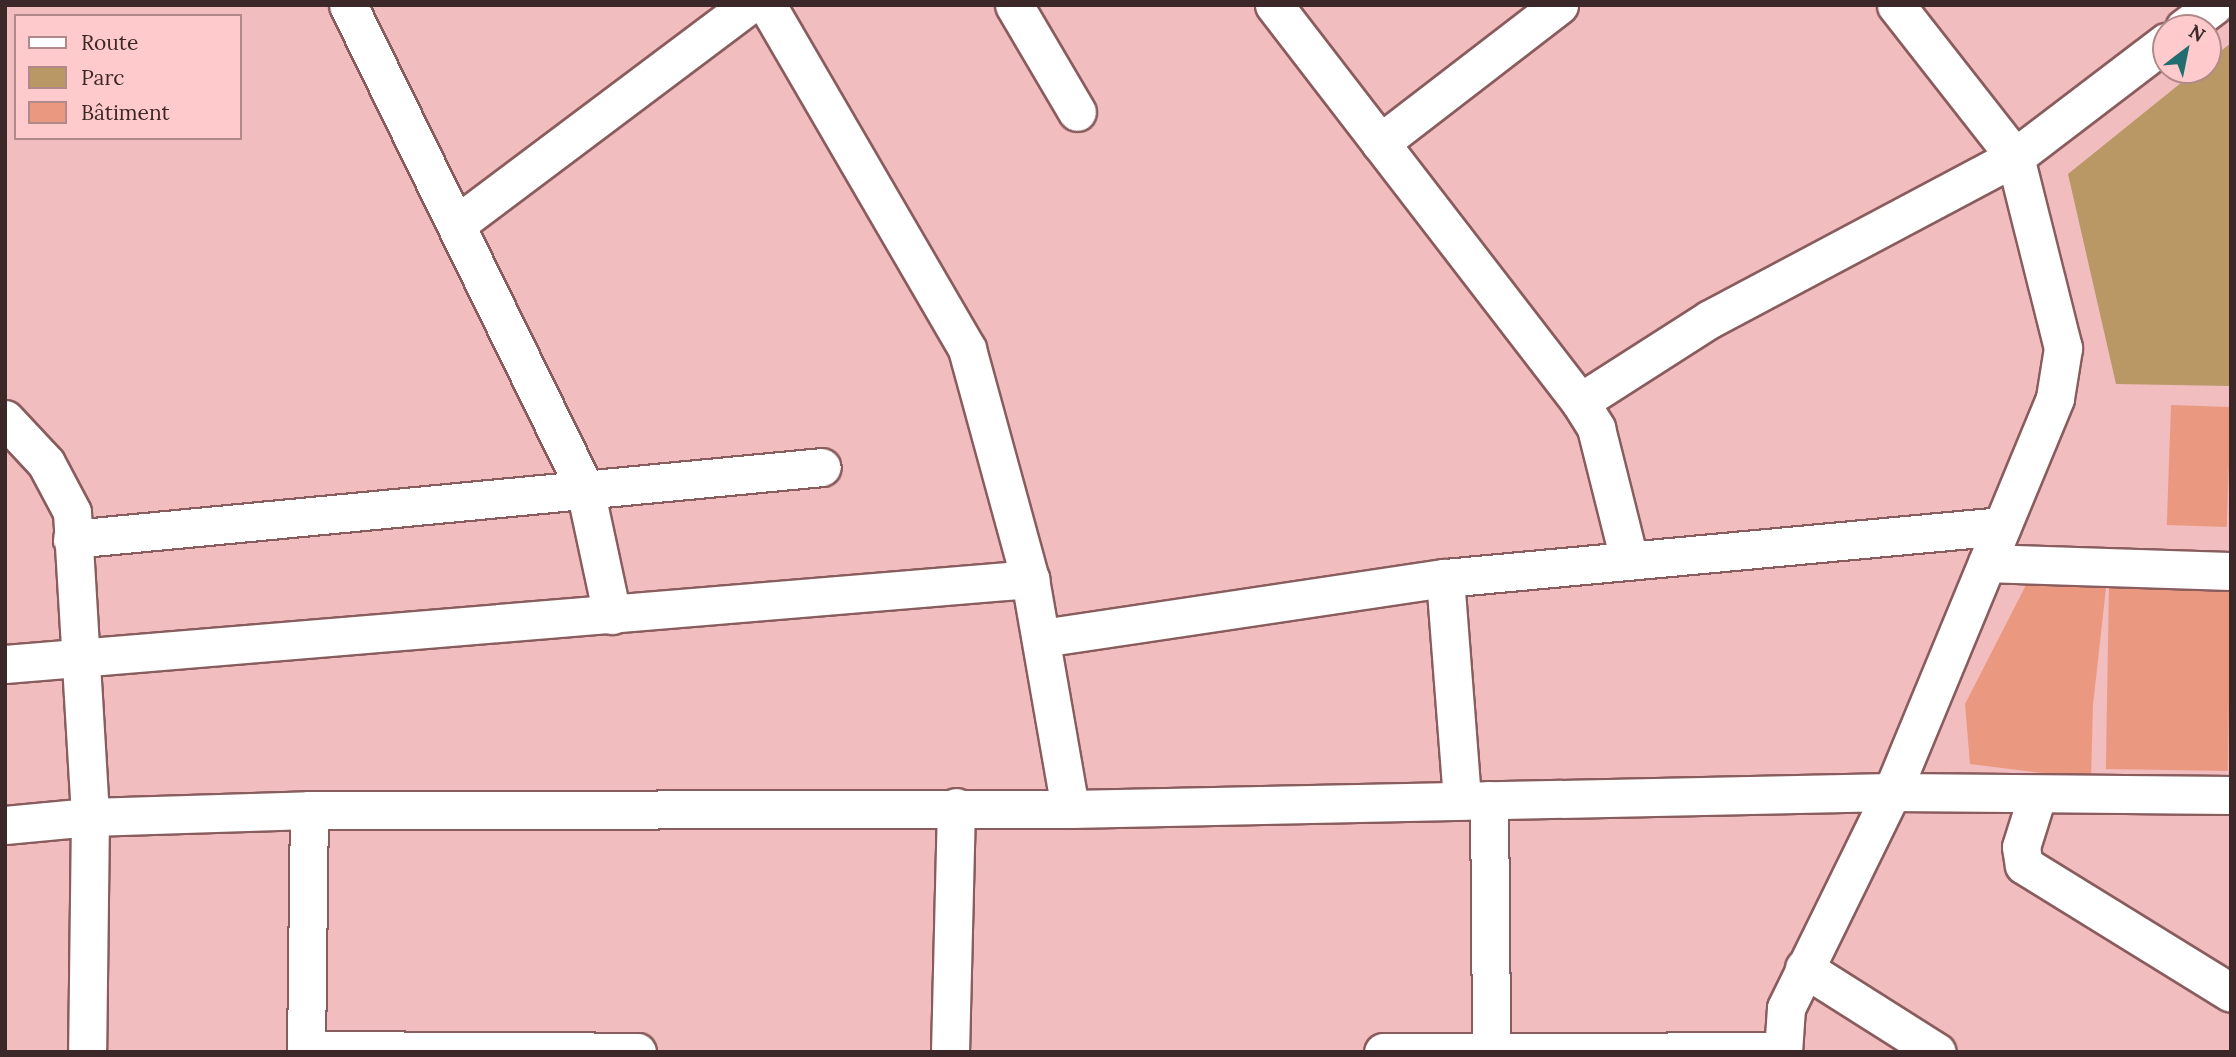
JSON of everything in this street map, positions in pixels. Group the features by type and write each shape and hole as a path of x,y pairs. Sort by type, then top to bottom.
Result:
{"street":[{"path":"348,5 585,489 612,615"},
{"path":"457,224 749,5"},
{"path":"767,5 967,349 1030,579 1070,809"},
{"path":"1014,5 1077,111"},
{"path":"1274,5 1580,402 1595,428 1629,559"},
{"path":"1380,143 1559,5"},
{"path":"1383,1052 1783,1051 1786,1008 1892,792 2055,398 2063,348 2015,157 1896,5"},
{"path":"1580,402 1710,319 2015,157 2152,53"},
{"path":"5,419 46,463 72,512 90,817 87,1052"},
{"path":"72,539 822,467"},
{"path":"1042,638 1446,578 2002,526"},
{"path":"1987,564 2231,571"},
{"path":"1446,578 1475,800 1491,1051"},
{"path":"5,664 1030,579"},
{"path":"5,825 90,817 309,810 957,807 1070,809 1892,792 2038,796 2231,795"},
{"path":"2038,796 2021,847 2024,865 2231,993"},
{"path":"950,1052 957,807"},
{"path":"309,810 306,1051 637,1052"},
{"path":"1804,968 1937,1052"}],"green space":[{"path":"2231,43 2231,386 2116,384 2068,174 2180,84 2222,84 2222,50"}],"building":[{"path":"2171,405 2231,407 2227,527 2167,525"},
{"path":"2027,583 2106,588 2093,705 2091,779 1970,764 1965,704"},
{"path":"2109,586 2231,588 2228,771 2106,769"}]}
